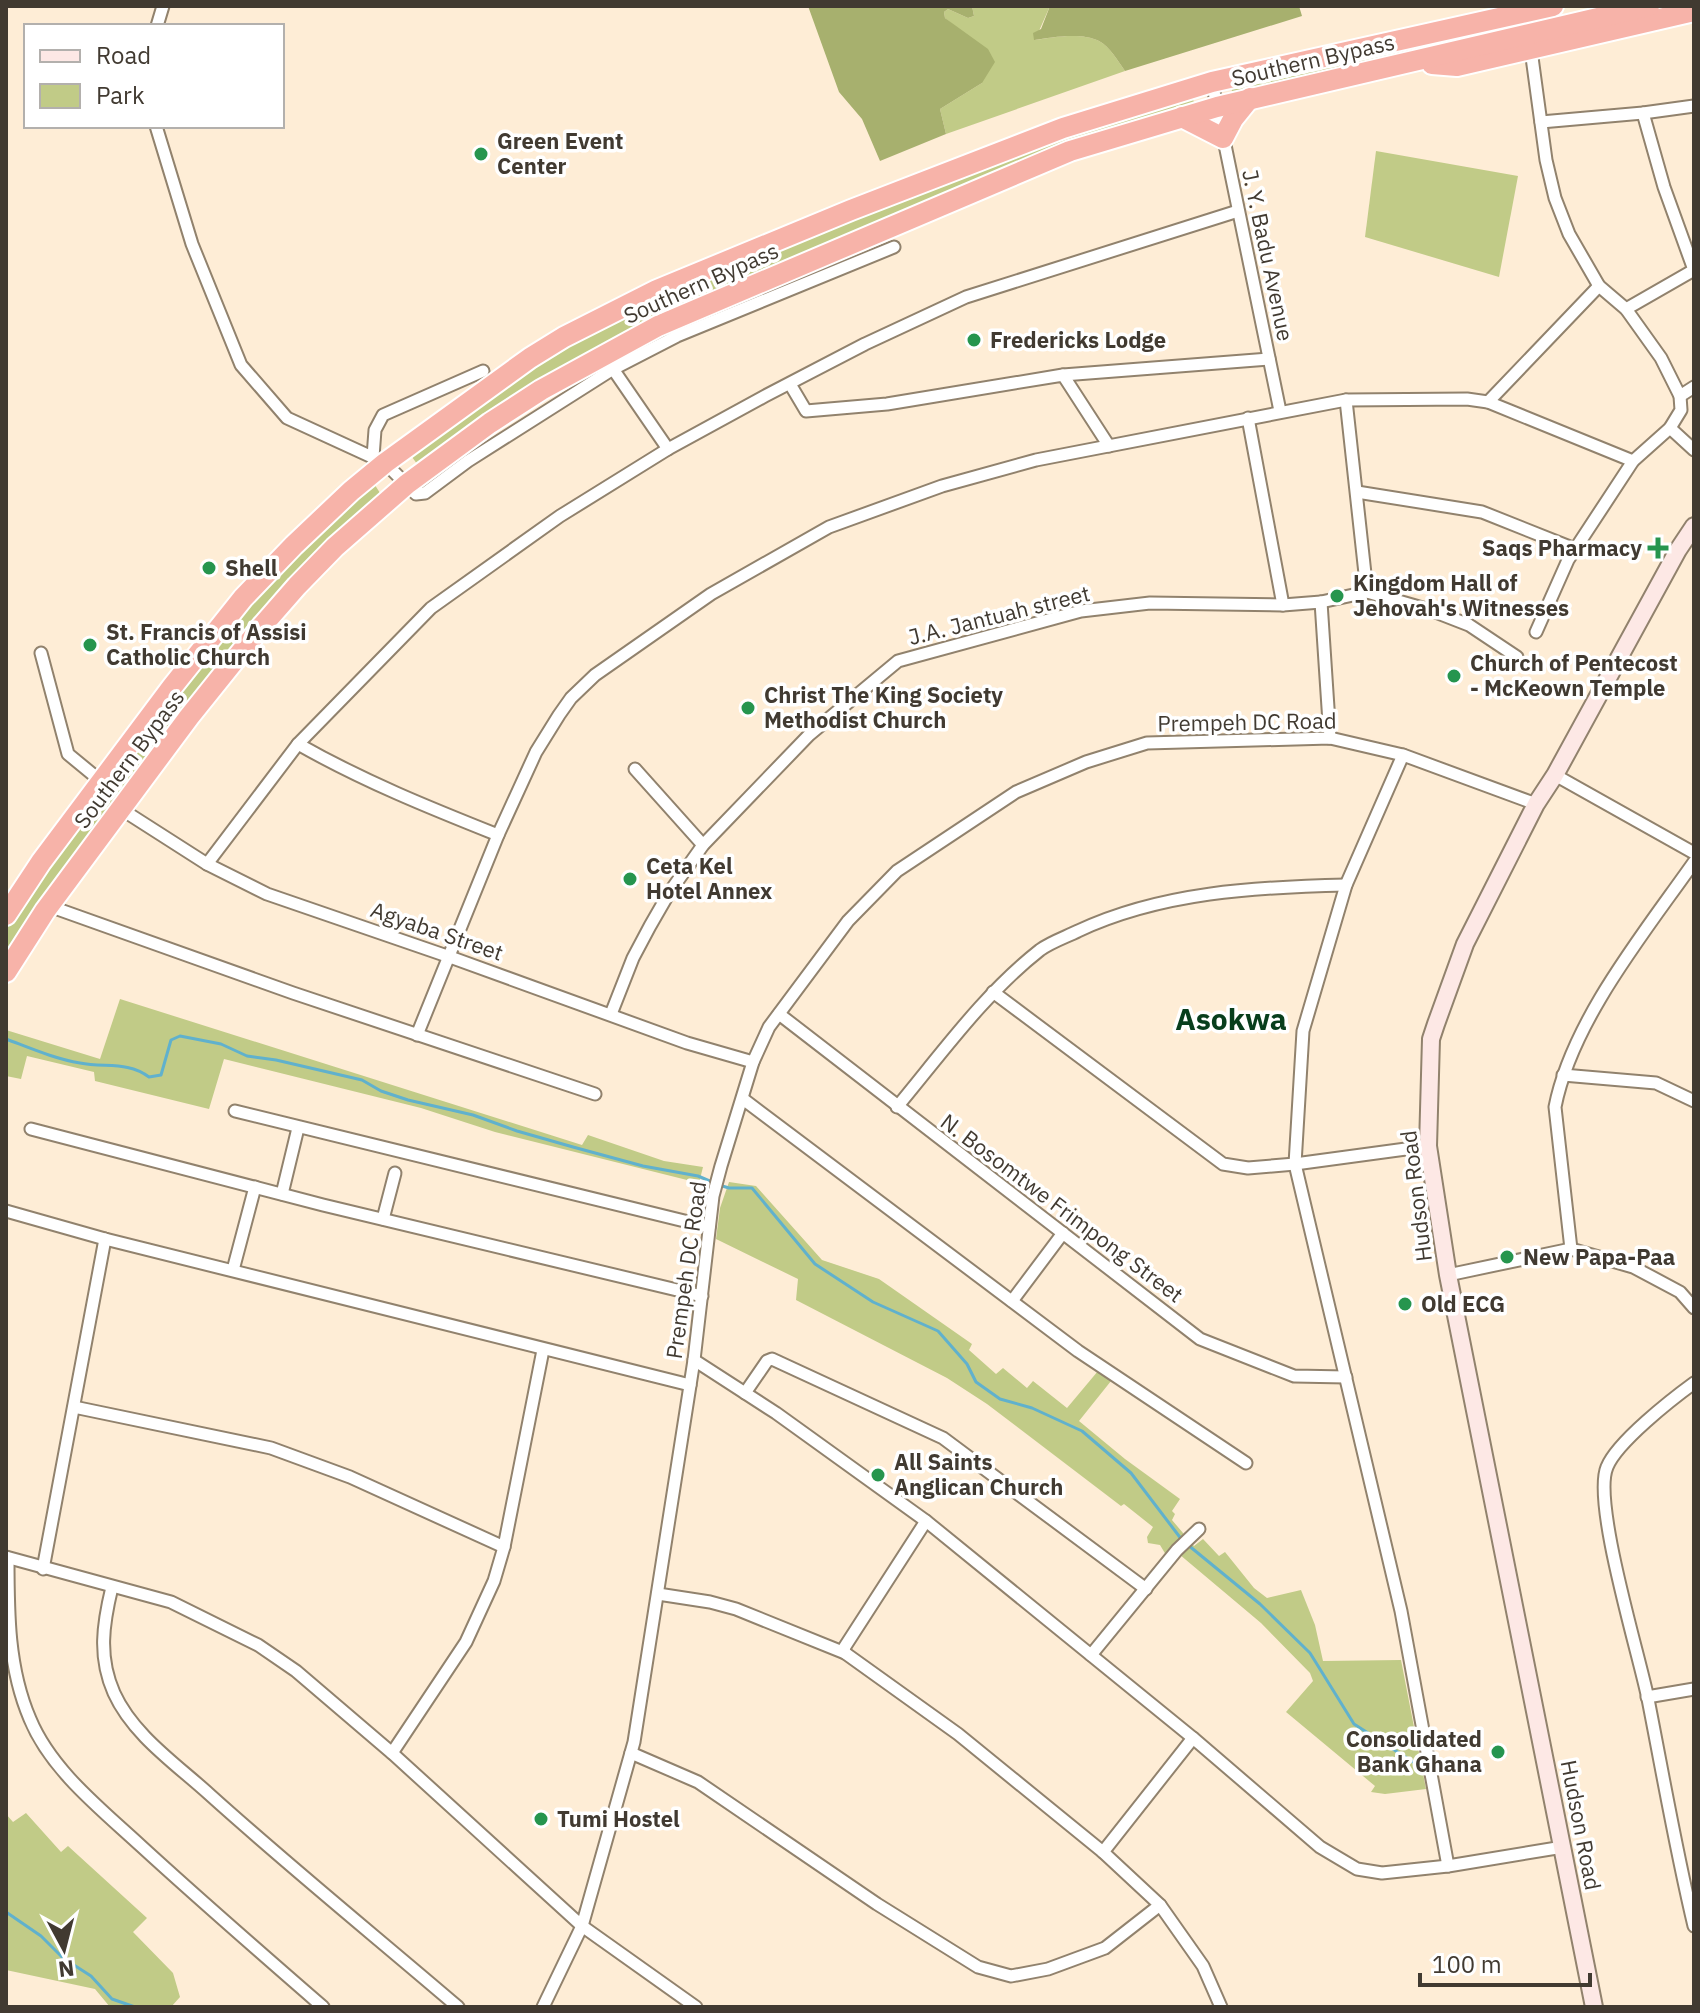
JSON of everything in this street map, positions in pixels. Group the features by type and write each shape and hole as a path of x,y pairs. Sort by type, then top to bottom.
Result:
{"highway":[{"name":"Southern Bypass","path":"6,915 102,782 243,598 379,460 530,358 651,293 851,210 1063,128 1212,82 1507,12 1553,6"},
{"name":"Southern Bypass","path":"6,972 49,906 189,717 262,626 335,547 407,484 541,390 658,326 1070,151 1250,98 1649,6"},
{"path":"1412,62 1457,66 1694,11"},
{"path":"1182,117 1223,138 1250,98"}],"street":[{"path":"1531,50 1546,160 1555,198 1569,234 1599,286 1626,309 1661,358 1680,396 1681,410 1670,428 1633,461 1575,549 1536,632"},
{"name":"J. Y. Badu Avenue","path":"1212,82 1280,411"},
{"path":"1541,122 1694,106"},
{"path":"1626,309 1694,270 1664,187 1643,113"},
{"path":"157,128 192,244 241,365 287,418 379,460 416,494 425,493 468,461 613,369 677,336 894,247"},
{"path":"207,864 298,744 431,608 560,516 668,449 865,344 966,297 1238,211"},
{"path":"1488,402 1599,286"},
{"path":"790,384 806,411 887,404 1063,375 1269,359"},
{"path":"613,369 668,449"},
{"path":"379,460 375,430 383,415 483,371"},
{"path":"1063,375 1109,446"},
{"path":"1680,396 1694,387"},
{"path":"417,1035 498,835 536,752 571,698 595,675 711,594 829,527 942,486 1036,460 1346,400 1467,399 1488,402 1633,461"},
{"path":"1346,400 1367,592 1469,625 1517,657"},
{"path":"1248,418 1283,605"},
{"path":"1670,428 1694,450"},
{"path":"1357,492 1482,512 1575,549"},
{"name":"Hudson Road","path":"1594,2007 1448,1275 1428,1146 1431,1039 1465,944 1536,804 1694,526"},
{"name":"J.A. Jantuah street","path":"611,1014 633,958 650,926 703,845 809,735 898,661 1081,611 1150,603 1283,605 1321,602 1367,592"},
{"path":"1321,602 1330,738"},
{"path":"41,653 68,754 102,782"},
{"name":"Prempeh DC Road","path":"543,2007 582,1926 631,1753 694,1360 713,1196 721,1166 753,1062 769,1027 848,921 897,871 1016,792 1086,762 1147,743 1330,738 1403,755 1536,804"},
{"path":"298,744 393,793 498,835"},
{"path":"1403,755 1346,885 1303,1031 1295,1164 1401,1611 1448,1866"},
{"path":"635,769 703,845"},
{"path":"1555,775 1694,853"},
{"name":"Agyaba Street","path":"121,809 207,864 267,894 687,1043 753,1062"},
{"path":"1571,1249 1555,1107 1563,1075 1578,1040 1620,969 1694,862"},
{"path":"897,1107 993,992 1043,948 1118,915 1164,902 1270,887 1346,885"},
{"path":"49,906 595,1094"},
{"path":"993,992 1223,1164 1248,1168 1295,1164 1428,1146"},
{"name":"N. Bosomtwe Frimpong Street","path":"779,1014 1200,1339 1294,1376 1346,1377"},
{"path":"1563,1075 1656,1083 1694,1101"},
{"path":"743,1099 1078,1351 1246,1463"},
{"path":"235,1111 709,1227"},
{"path":"282,1194 298,1128"},
{"path":"31,1129 282,1194 702,1296"},
{"path":"383,1219 395,1173"},
{"path":"233,1270 255,1187"},
{"path":"6,1211 105,1239 690,1385"},
{"path":"1012,1301 1063,1233"},
{"path":"43,1569 105,1239"},
{"path":"1448,1275 1571,1249 1633,1267 1680,1292 1694,1308"},
{"path":"392,1753 466,1642 494,1581 504,1547 543,1350"},
{"path":"745,1393 767,1361 772,1359 943,1438 1146,1589"},
{"path":"694,1360 926,1521 1193,1738 1320,1847 1357,1869 1382,1873 1448,1866 1563,1847"},
{"path":"1694,1383 1631,1436 1606,1467 1604,1511 1647,1697 1675,1850 1694,1926"},
{"path":"74,1407 271,1448 350,1477 504,1547"},
{"path":"845,1653 844,1648 926,1521"},
{"path":"1091,1655 1177,1550 1199,1529"},
{"path":"323,2007 95,1804 48,1752 30,1720 18,1688 9,1628 7,1558 171,1602 258,1645 296,1671 392,1753 582,1926 696,2007"},
{"path":"112,1587 102,1637 104,1659 114,1693 133,1724 258,1837 458,2007"},
{"path":"658,1594 736,1609 845,1653 958,1734 1103,1852 1160,1905 1203,1966 1221,2007"},
{"path":"1647,1697 1694,1689"},
{"path":"1103,1852 1193,1738"},
{"path":"631,1753 698,1782 877,1904 978,1967 1011,1976 1048,1969 1105,1948 1160,1905"}],"green space":[{"path":"808,6 972,6 974,16 968,18 948,9 944,12 945,18 988,49 995,62 982,83 940,109 946,134 880,161 862,119 839,92"},
{"path":"972,6 1050,6 1035,40 1067,36 1092,38 1114,54 1125,71 946,134 940,109 982,83 957,28 945,18 944,12 948,9 968,18 974,16"},
{"path":"1050,6 1299,6 1302,16 1125,71 1107,47 1092,38 1067,36 1034,40 1033,33 1041,29"},
{"path":"1570,14 1233,95 1231,87"},
{"path":"1193,99 1195,106 750,283 420,468 412,457 471,409 533,367 686,288 974,172"},
{"path":"1376,151 1518,176 1499,277 1365,237"},
{"path":"373,482 380,493 317,550 6,968 6,929 129,758 242,613"},
{"path":"120,999 582,1145 588,1135 664,1161 703,1167 699,1183 224,1059 209,1109 95,1081 94,1072 27,1056 21,1079 6,1076 6,1030 100,1059"},
{"path":"729,1182 756,1186 822,1260 879,1279 972,1344 969,1350 996,1374 1003,1368 1027,1388 1033,1381 1067,1408 1098,1371 1111,1381 1079,1421 1180,1499 1172,1511 1175,1514 1172,1520 1194,1546 1203,1539 1219,1556 1225,1552 1254,1588 1267,1598 1301,1590 1315,1625 1323,1661 1401,1660 1426,1789 1385,1794 1371,1792 1375,1786 1286,1712 1313,1681 1310,1673 1261,1623 1173,1549 1166,1555 1160,1545 1148,1543 1147,1537 1153,1527 1124,1504 1121,1506 987,1404 947,1378 796,1300 798,1279 716,1239 720,1208"},
{"path":"26,1813 61,1852 68,1846 147,1918 133,1932 173,1973 180,1997 171,2007 110,2007 95,1989 6,1970 6,1814 13,1822"}],"waterway":[{"path":"6,1039 61,1059 125,1067 149,1077 161,1075 171,1040 180,1036 221,1044 247,1056 362,1080 381,1091 408,1100 473,1115 517,1131 643,1166 698,1176 712,1182"},
{"path":"719,1185 752,1188 815,1264 873,1302 938,1331 967,1364 976,1382 1000,1399 1032,1408 1082,1431 1131,1473 1182,1540"},
{"path":"1188,1545 1260,1604 1310,1653 1354,1724 1413,1762"},
{"path":"6,1912 41,1936 63,1958 91,1976 112,1999 135,2007"}],"place":[{"name":"Green Event Center","path":"481,154"},
{"name":"Fredericks Lodge","path":"974,340"},
{"name":"Saqs Pharmacy","path":"1658,548"},
{"name":"Shell","path":"209,568"},
{"name":"Kingdom Hall of Jehovah's Witnesses","path":"1337,596"},
{"name":"St. Francis of Assisi Catholic Church","path":"90,645"},
{"name":"Church of Pentecost - McKeown Temple","path":"1454,676"},
{"name":"Christ The King Society Methodist Church","path":"748,708"},
{"name":"Ceta Kel Hotel Annex","path":"630,879"},
{"name":"New Papa-Paa","path":"1507,1257"},
{"name":"Old ECG","path":"1405,1304"},
{"name":"All Saints Anglican Church","path":"878,1475"},
{"name":"Consolidated Bank Ghana","path":"1498,1752"},
{"name":"Tumi Hostel","path":"541,1819"}],"district":[{"name":"Asokwa","path":"1231,1020"}]}
